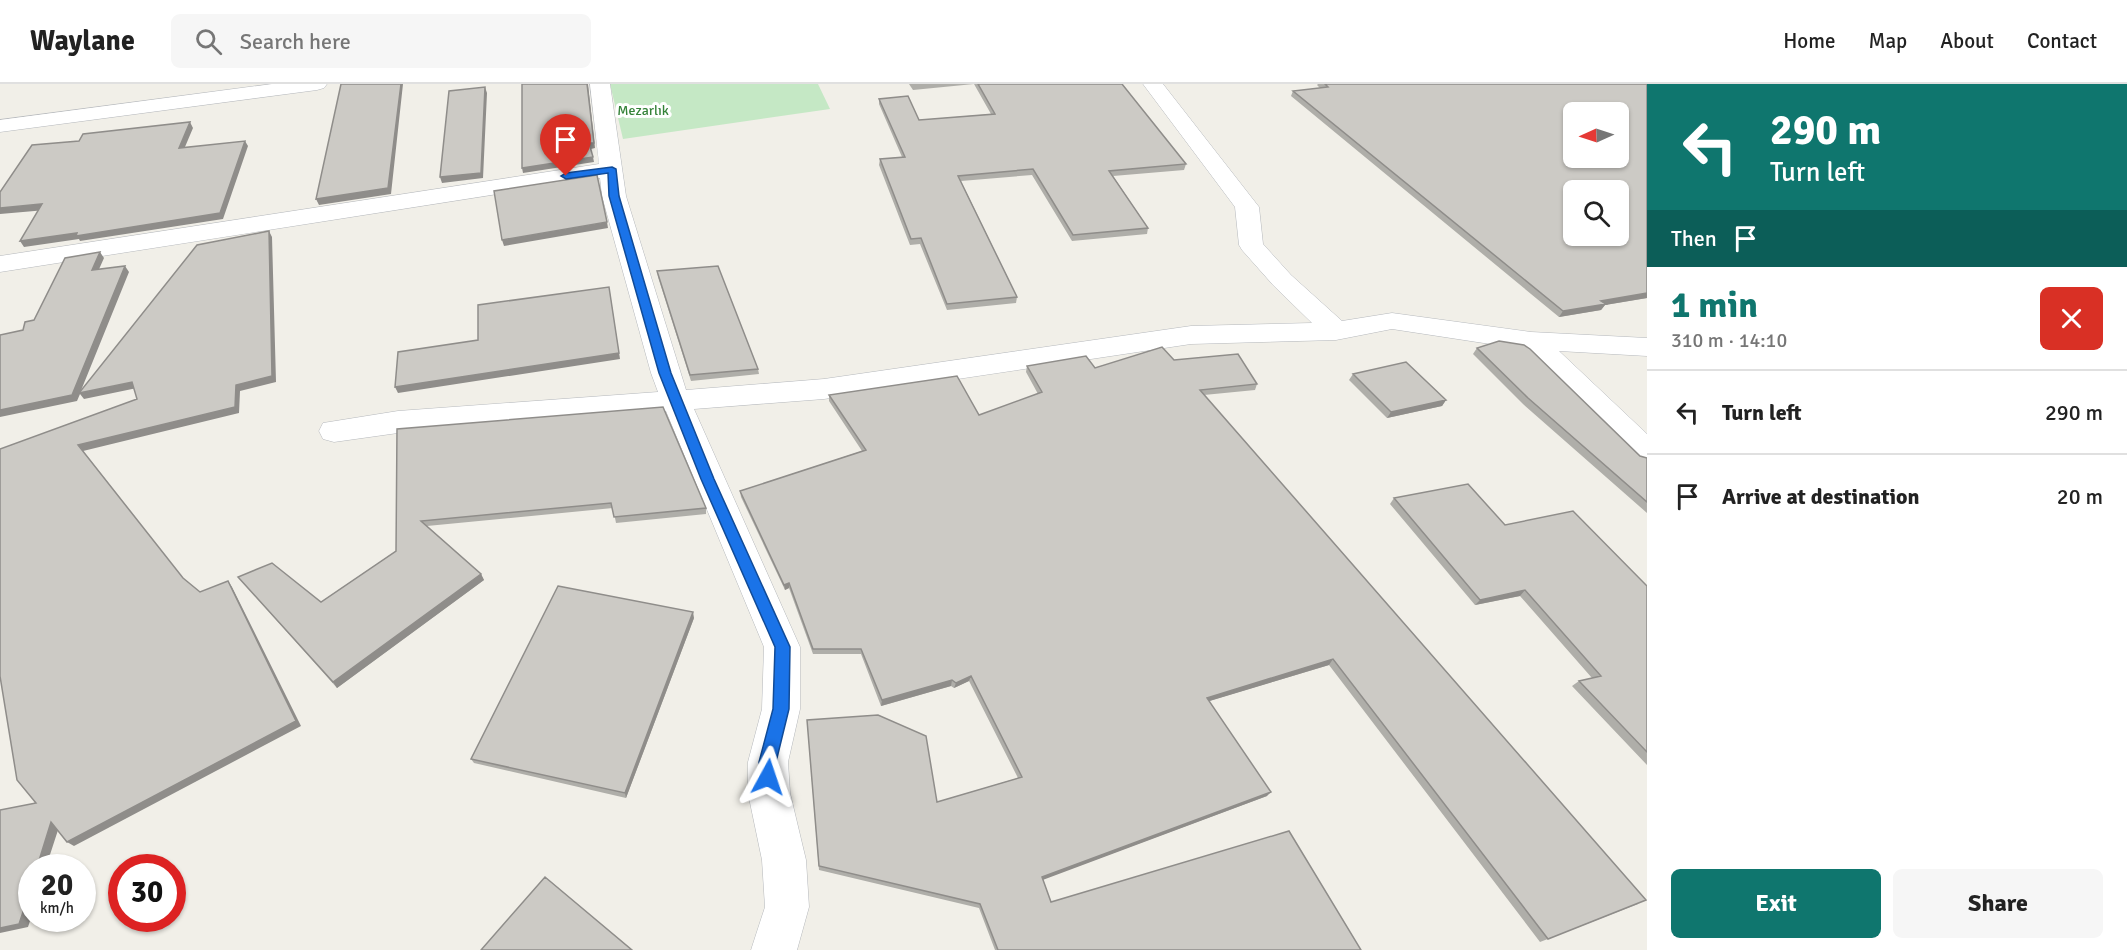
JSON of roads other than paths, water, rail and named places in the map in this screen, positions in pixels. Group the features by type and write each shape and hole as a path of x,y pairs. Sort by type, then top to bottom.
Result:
{"street":[{"path":"0,126 317,84"},
{"path":"600,84 614,196 665,373 708,479 783,647 781,709 768,762 769,793 784,860 787,907 774,950"},
{"path":"1153,84 1247,207 1251,245 1282,280 1336,331"},
{"path":"0,264 612,169"},
{"path":"334,431 398,422 824,389 1191,335 1336,331 1392,321 1531,341 1587,342 1647,347"},
{"path":"1531,341 1647,452"}],"park label":[{"name":"Mezarlık","path":"643,110"}]}
